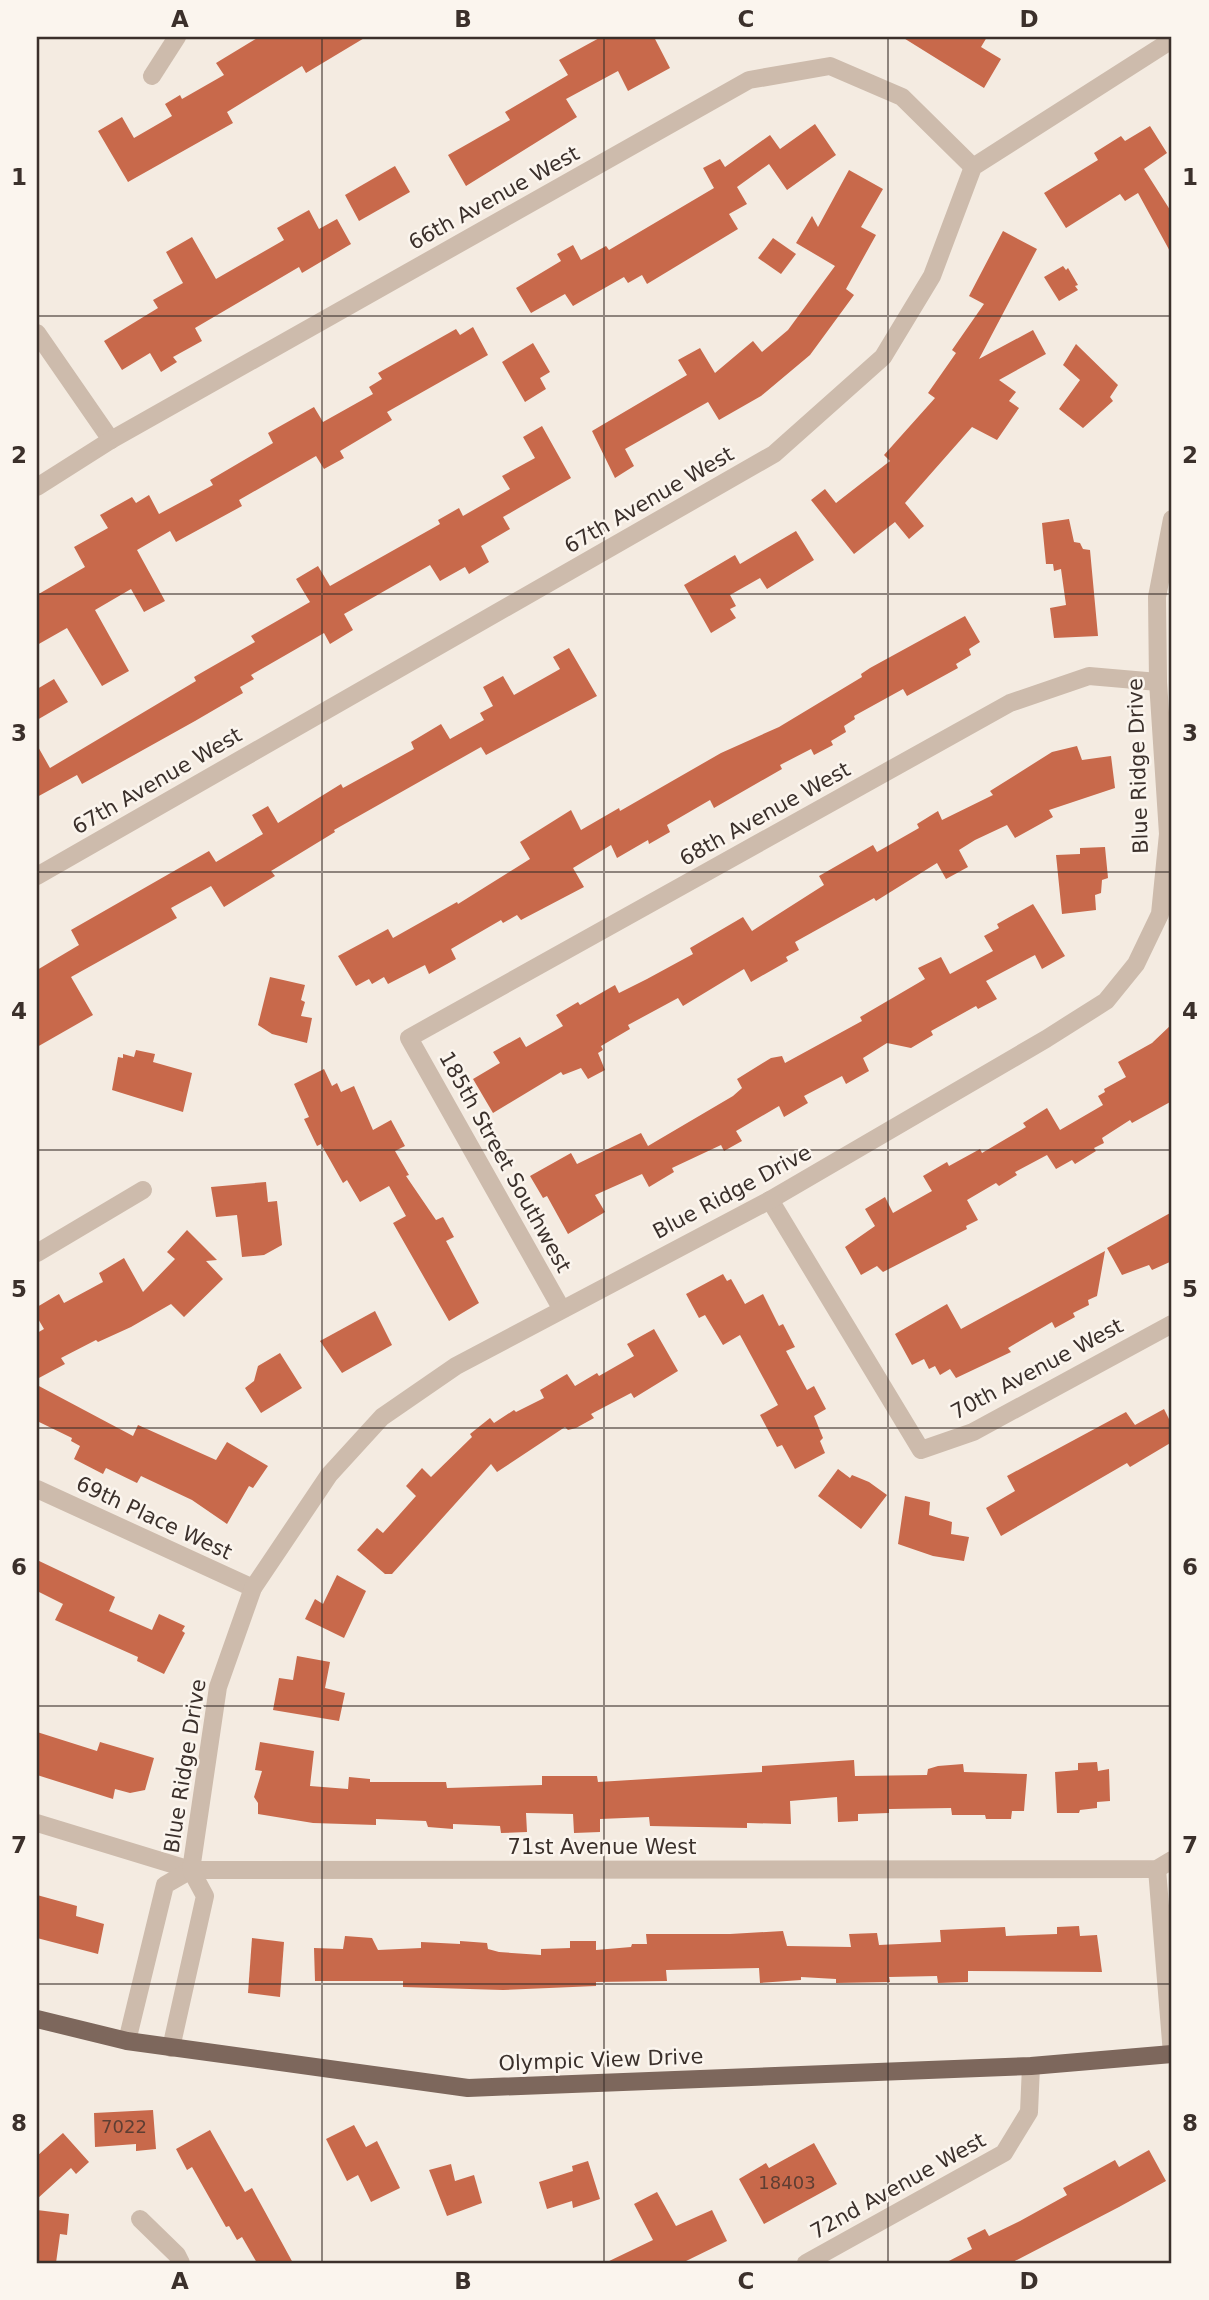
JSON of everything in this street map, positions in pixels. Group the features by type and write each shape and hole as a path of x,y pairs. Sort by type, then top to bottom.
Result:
{"main road":[{"name":"Olympic View Drive","path":"37,2019 127,2042 468,2088 1031,2066 1172,2054"}],"street":[{"path":"152,76 177,37"},
{"path":"973,167 1168,44"},
{"name":"66th Avenue West","path":"37,487 111,440 749,80 830,66 902,97 973,167"},
{"name":"67th Avenue West","path":"37,876 774,454 883,357 932,276 973,167"},
{"path":"37,332 111,440"},
{"name":"Blue Ridge Drive","path":"171,2048 205,1896 191,1870 218,1687 253,1588 329,1475 382,1417 456,1366 561,1308 770,1200 1046,1039 1106,1001 1136,964 1160,914 1168,834 1158,682 1157,597 1172,519"},
{"name":"68th Avenue West","path":"409,1038 1010,703 1089,676 1158,682"},
{"name":"185th Street Southwest","path":"409,1038 561,1308"},
{"path":"37,1253 143,1190"},
{"name":"70th Avenue West","path":"770,1200 921,1450 973,1432 1172,1324"},
{"name":"69th Place West","path":"37,1489 253,1588"},
{"name":"71st Avenue West","path":"37,1823 191,1870 1165,1864"},
{"path":"1165,1864 1172,2054"},
{"name":"Blue Ridge Drive","path":"127,2042 165,1885 191,1870"},
{"name":"72nd Avenue West","path":"806,2263 1004,2153 1028,2112 1031,2066"},
{"path":"140,2219 177,2255 181,2263"}],"building":[{"path":"259,37 366,37 306,73 302,66 227,112 233,123 128,182 98,131 122,117 134,138 172,116 165,104 180,95 182,99 224,75 216,63"},
{"path":"601,37 654,37 670,68 628,91 618,71 566,99 577,117 466,186 448,155 510,120 505,112 568,75 559,60"},
{"path":"902,37 987,37 981,47 1001,59 984,88"},
{"path":"815,124 836,155 787,190 769,164 737,187 747,204 729,214 738,229 647,284 642,275 628,283 624,277 573,306 565,294 531,313 516,288 561,261 557,254 573,245 581,260 606,246 609,250 714,188 703,168 720,159 725,167 770,135 780,149"},
{"path":"1150,126 1167,153 1144,169 1172,213 1172,255 1138,193 1125,201 1120,194 1066,228 1044,193 1098,160 1094,153 1121,136 1125,141"},
{"path":"395,166 410,192 359,221 345,195"},
{"path":"849,170 883,189 861,227 876,235 846,289 854,295 810,355 761,396 719,420 708,402 625,449 634,466 615,478 592,431 687,375 678,360 700,348 715,373 753,341 762,352 788,330 835,266 796,243 812,216 818,227"},
{"path":"309,210 319,229 337,219 351,244 302,273 299,267 195,328 202,341 173,357 177,362 161,372 150,353 122,370 104,341 158,308 153,300 183,283 166,252 192,237 216,279 284,240 277,228"},
{"path":"1003,231 1037,249 979,359 1033,330 1046,354 999,380 1016,392 1009,401 1019,408 997,440 972,427 905,503 924,526 909,539 895,522 854,554 811,500 825,489 836,503 890,461 884,455 935,398 928,393 956,353 952,350 984,304 969,296"},
{"path":"773,238 796,254 781,274 758,258"},
{"path":"1063,266 1066,270 1068,268 1078,290 1059,301 1044,277"},
{"path":"473,327 488,355 387,412 392,420 340,451 344,458 324,469 316,456 239,500 242,506 176,542 170,531 137,550 165,601 144,612 131,589 95,610 129,671 102,686 67,628 37,645 37,595 85,567 74,547 108,528 100,515 132,497 136,503 149,495 159,514 213,485 210,480 273,443 268,433 314,407 323,422 373,394 369,387 382,379 378,373 456,329 460,335"},
{"path":"533,343 550,372 540,378 546,389 525,402 502,362"},
{"path":"1076,344 1118,385 1110,397 1113,401 1083,428 1059,409 1080,380 1063,365"},
{"path":"542,426 571,478 503,517 510,529 481,546 489,562 469,574 465,567 440,581 430,565 344,614 353,630 330,644 324,633 251,675 254,679 240,687 243,693 195,721 82,784 77,775 37,797 37,745 50,768 196,681 194,677 255,642 251,636 310,602 296,579 318,566 330,586 440,524 438,520 459,508 463,516 510,489 502,476 535,458 523,437"},
{"path":"1069,519 1074,542 1080,543 1083,549 1090,550 1098,636 1054,638 1050,608 1066,605 1061,569 1054,571 1053,564 1046,564 1042,523"},
{"path":"796,531 814,560 767,589 760,578 730,595 736,606 730,609 736,618 711,633 684,585 735,555 740,564"},
{"path":"965,616 980,642 969,649 971,655 956,664 958,668 907,696 903,689 854,716 855,719 844,726 846,732 831,741 833,745 814,755 811,749 780,765 782,769 714,808 710,800 667,825 670,832 649,844 648,840 617,858 611,845 573,868 584,887 521,920 517,915 503,923 501,920 451,949 456,959 429,974 425,965 388,984 384,977 372,984 369,979 356,986 338,956 388,929 393,938 457,902 458,904 530,859 520,842 571,810 581,830 619,808 620,811 721,753 779,727 862,677 861,674 870,668"},
{"path":"569,648 597,696 486,755 481,747 334,830 335,832 271,871 275,876 224,907 211,886 171,908 177,918 71,977 93,1015 37,1047 37,970 79,945 71,930 209,851 216,862 263,834 252,815 268,806 278,823 341,784 343,788 414,749 411,742 441,724 450,739 484,720 480,713 493,706 483,687 503,676 514,695 560,669 553,657"},
{"path":"54,679 68,702 37,720 37,689"},
{"path":"1077,746 1082,760 1111,756 1115,788 1049,810 1053,817 1015,838 1007,825 975,840 959,850 968,867 946,879 937,863 876,901 874,898 795,942 799,950 786,957 788,961 751,982 744,969 683,1006 678,998 628,1025 630,1029 601,1046 603,1050 598,1053 605,1070 588,1079 581,1068 563,1075 561,1072 493,1113 473,1079 500,1063 493,1052 520,1037 526,1047 563,1026 556,1015 615,985 619,993 647,979 693,954 690,948 743,917 752,931 824,885 819,876 873,845 877,852 919,828 917,824 938,811 942,820 993,795 990,791 1052,752"},
{"path":"1105,847 1108,878 1102,880 1101,893 1095,895 1096,910 1062,914 1056,855 1080,854 1080,848"},
{"path":"1033,904 1065,956 1042,969 1035,955 986,981 997,999 978,1009 976,1006 931,1031 933,1035 911,1048 887,1043 863,1058 869,1071 846,1084 842,1076 804,1096 808,1103 784,1117 779,1106 736,1131 742,1141 724,1151 721,1145 672,1168 674,1172 649,1187 642,1174 595,1195 605,1212 568,1234 547,1196 543,1198 530,1176 571,1153 577,1164 641,1133 648,1146 733,1096 742,1088 737,1079 771,1058 782,1056 785,1063 862,1021 860,1017 925,979 918,968 941,957 950,974 993,951 984,936 999,928 997,924"},
{"path":"270,977 305,985 301,1000 305,1002 301,1016 312,1018 307,1043 272,1034 258,1025"},
{"path":"1172,1024 1172,1101 1132,1123 1130,1120 1102,1138 1104,1143 1094,1148 1096,1151 1075,1164 1072,1160 1056,1169 1047,1155 1015,1172 1017,1175 999,1186 996,1183 967,1200 978,1220 966,1226 967,1229 883,1272 877,1266 861,1275 845,1247 875,1226 865,1209 885,1197 893,1213 932,1191 923,1176 947,1162 949,1166 980,1149 982,1153 1026,1127 1023,1123 1047,1108 1060,1130 1103,1105 1098,1096 1105,1092 1104,1089 1126,1077 1118,1062 1152,1043"},
{"path":"136,1050 155,1054 153,1062 192,1073 183,1112 112,1090 118,1057 123,1058 123,1054 134,1057"},
{"path":"324,1069 332,1086 337,1083 341,1092 354,1086 373,1130 391,1120 405,1146 395,1151 409,1175 406,1176 436,1220 443,1217 454,1237 446,1241 479,1303 449,1321 393,1223 406,1216 389,1186 360,1202 347,1180 343,1183 321,1144 317,1146 304,1119 309,1117 294,1084"},
{"path":"266,1182 268,1202 277,1201 282,1245 264,1255 242,1257 237,1215 216,1217 211,1187"},
{"path":"1172,1212 1172,1261 1152,1270 1149,1265 1122,1275 1107,1248"},
{"path":"187,1230 217,1260 206,1261 223,1279 184,1317 171,1304 131,1327 98,1342 96,1340 61,1358 65,1364 37,1379 37,1333 44,1329 37,1317 37,1307 59,1294 64,1303 103,1282 99,1273 124,1258 143,1292 175,1259 167,1252"},
{"path":"1105,1251 1097,1296 1088,1300 1089,1305 1073,1313 1075,1317 1055,1328 1052,1322 1008,1348 1011,1352 956,1378 950,1369 940,1375 935,1366 929,1369 924,1359 912,1365 895,1334 947,1304 961,1329"},
{"path":"723,1274 727,1281 731,1279 745,1304 763,1294 779,1326 783,1324 795,1347 786,1351 807,1390 814,1386 826,1409 814,1416 823,1438 820,1441 825,1453 795,1469 782,1445 777,1447 760,1415 778,1405 740,1335 723,1345 705,1315 699,1318 686,1294"},
{"path":"375,1311 392,1345 342,1373 320,1341"},
{"path":"654,1329 678,1371 634,1398 631,1393 591,1414 594,1418 576,1428 568,1430 565,1427 497,1472 491,1464 392,1574 385,1574 357,1550 377,1528 383,1533 416,1496 406,1486 422,1468 431,1477 472,1437 470,1434 490,1418 494,1423 514,1410 516,1412 544,1398 540,1390 567,1374 575,1386 634,1356 627,1344"},
{"path":"280,1353 302,1388 261,1413 245,1388 254,1381 258,1366"},
{"path":"37,1385 133,1436 138,1425 216,1460 227,1442 268,1466 253,1488 249,1486 227,1524 192,1500 141,1476 137,1483 106,1468 103,1474 74,1459 80,1446 71,1441 72,1438 37,1421"},
{"path":"1164,1409 1172,1425 1172,1442 1130,1467 1127,1463 1001,1536 986,1508 1015,1491 1007,1476 1126,1412 1135,1425"},
{"path":"838,1469 850,1478 852,1475 869,1482 887,1495 861,1529 818,1496"},
{"path":"905,1496 930,1502 929,1515 952,1522 951,1534 969,1537 964,1561 933,1556 898,1544"},
{"path":"37,1560 115,1597 109,1611 152,1630 159,1614 185,1626 182,1631 185,1633 164,1674 137,1661 138,1657 55,1620 63,1604 37,1591"},
{"path":"337,1575 366,1591 344,1638 305,1619 315,1599 323,1604"},
{"path":"297,1656 330,1662 325,1688 345,1693 339,1721 273,1710 279,1678 293,1680"},
{"path":"37,1732 97,1751 100,1742 154,1758 145,1790 130,1793 115,1789 113,1799 37,1775"},
{"path":"260,1742 314,1751 310,1786 348,1789 349,1777 370,1779 370,1782 446,1782 447,1788 542,1785 542,1776 597,1776 598,1782 762,1772 762,1766 854,1760 855,1776 927,1775 928,1769 963,1764 964,1772 1027,1774 1024,1811 1012,1811 1011,1819 986,1819 985,1815 952,1815 951,1808 889,1809 889,1813 858,1814 858,1821 838,1822 837,1797 790,1801 791,1824 747,1823 747,1828 650,1826 649,1817 600,1819 600,1832 574,1833 573,1814 526,1813 527,1832 501,1833 500,1826 453,1824 453,1829 428,1827 426,1821 376,1819 376,1825 313,1823 258,1814 258,1803 254,1797 262,1771 255,1770"},
{"path":"1097,1762 1098,1771 1109,1769 1110,1801 1097,1802 1097,1808 1080,1810 1079,1813 1057,1813 1055,1772 1078,1770 1078,1763"},
{"path":"37,1895 77,1906 76,1916 104,1924 98,1954 37,1938"},
{"path":"1079,1926 1080,1936 1097,1935 1102,1972 968,1971 968,1982 938,1983 937,1976 889,1977 890,1982 836,1983 836,1979 801,1977 801,1980 760,1983 759,1968 666,1970 667,1981 596,1982 596,1986 503,1990 403,1987 403,1981 315,1981 314,1948 343,1949 345,1936 372,1938 378,1950 421,1948 421,1942 460,1944 460,1941 487,1943 488,1949 499,1952 541,1955 541,1949 570,1948 570,1941 596,1941 596,1950 647,1944 646,1934 783,1931 787,1946 851,1947 849,1934 877,1933 879,1945 941,1942 940,1930 1005,1927 1006,1936 1057,1934 1057,1927"},
{"path":"252,1938 284,1942 280,1997 248,1993"},
{"path":"153,2110 156,2149 136,2151 136,2144 95,2147 94,2113"},
{"path":"354,2125 366,2147 377,2141 400,2188 371,2202 358,2175 347,2181 326,2139"},
{"path":"210,2130 245,2192 252,2188 293,2263 257,2263 242,2237 237,2240 229,2226 226,2227 192,2167 187,2170 176,2149"},
{"path":"63,2133 89,2162 76,2174 71,2168 37,2199 37,2156"},
{"path":"814,2143 837,2184 764,2224 739,2179 766,2163 769,2168"},
{"path":"1149,2150 1166,2181 1011,2263 945,2263 972,2249 967,2238 985,2229 989,2236 1067,2195 1063,2188 1115,2160 1119,2167"},
{"path":"588,2161 600,2199 573,2208 572,2201 547,2209 539,2182 573,2171 572,2166"},
{"path":"451,2164 455,2181 474,2175 482,2203 447,2216 429,2170"},
{"path":"657,2192 676,2226 712,2210 727,2241 682,2263 605,2263 653,2240 634,2204"},
{"path":"37,2210 69,2214 67,2235 60,2234 56,2263 37,2263"}]}
